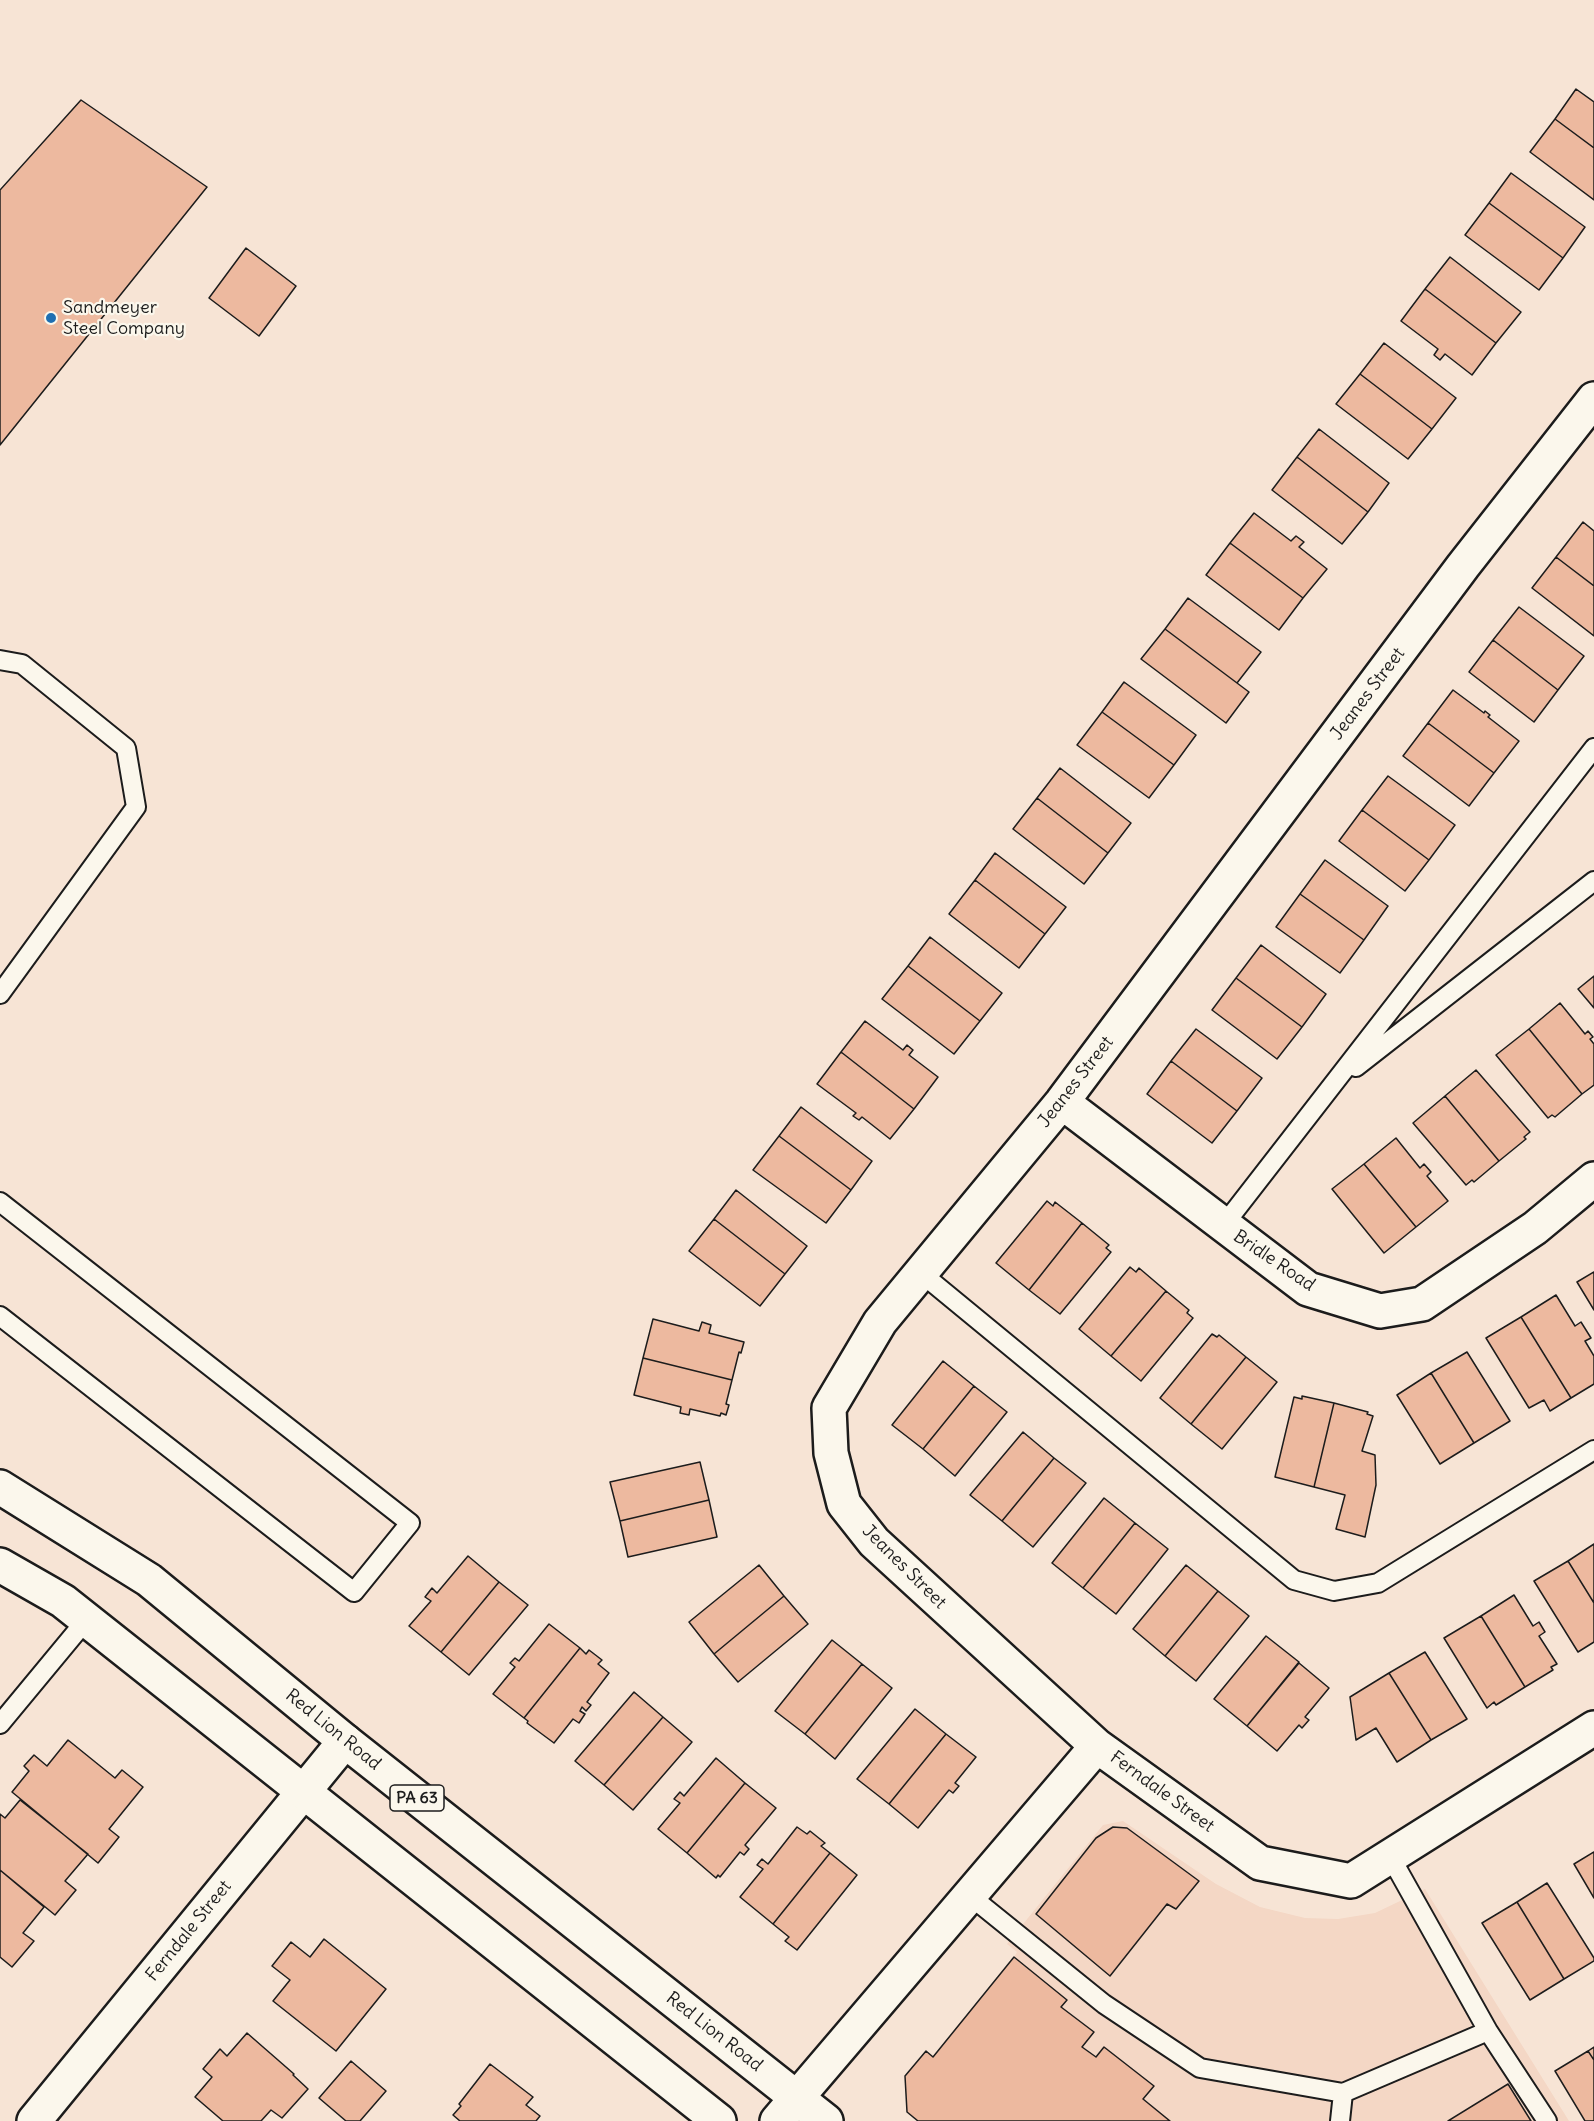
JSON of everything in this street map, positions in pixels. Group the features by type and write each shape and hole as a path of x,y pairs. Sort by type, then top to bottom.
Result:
{"street":[{"name":"Jeanes Street","path":"1096,1746 873,1542 844,1504 831,1454 829,1408 880,1322 1062,1102 1456,576 1594,399"},
{"name":"Bridle Road","path":"1062,1102 1308,1289 1380,1311 1422,1304 1535,1228 1594,1179"},
{"name":"Red Lion Road","path":"0,1487 149,1580 787,2109 826,2121"},
{"path":"0,1564 63,1601 87,1619 719,2121"},
{"name":"Ferndale Street","path":"787,2109 1096,1746 1260,1863 1351,1881 1594,1728"},
{"name":"Ferndale Street","path":"34,2121 345,1741"}],"lane":[{"path":"0,660 22,664 126,748 136,807 0,994"},
{"path":"1223,1226 1594,748"},
{"path":"1333,1084 1594,881"},
{"path":"0,1202 410,1523 354,1592 0,1316"},
{"path":"921,1273 1294,1580 1334,1591 1378,1583 1594,1450"},
{"path":"0,1724 87,1619"},
{"path":"1390,1856 1488,2031 1547,2121"},
{"path":"969,1895 1104,2004 1200,2068 1343,2093 1488,2031"},
{"path":"1340,2121 1343,2093"}],"shaded area":[{"path":"1123,1821 1216,1884 1260,1907 1305,1918 1338,1919 1375,1913 1425,1889 1569,2121 918,2121 907,2112 905,2076 926,2051 933,2056 1014,1957 1017,1952 1007,1944 1103,1825"}],"building":[{"path":"1576,89 1594,102 1594,148 1555,119"},
{"name":"Sandmeyer Steel Company","path":"81,100 207,187 0,445 0,190"},
{"path":"1555,119 1594,148 1594,200 1530,152"},
{"path":"1511,173 1585,227 1563,258 1489,203"},
{"path":"1489,203 1563,258 1539,290 1465,235"},
{"path":"246,248 296,286 259,336 209,298"},
{"path":"1450,257 1521,312 1496,343 1425,289"},
{"path":"1425,289 1496,343 1472,375 1445,354 1440,360 1434,355 1438,349 1401,321"},
{"path":"1384,343 1456,398 1432,429 1360,374"},
{"path":"1360,374 1432,429 1408,459 1336,404"},
{"path":"1319,429 1389,483 1368,512 1297,457"},
{"path":"1297,457 1368,512 1342,544 1272,490"},
{"path":"1254,513 1291,541 1296,536 1304,542 1299,547 1327,569 1303,598 1230,543"},
{"path":"1583,522 1594,531 1594,586 1556,557"},
{"path":"1230,543 1303,598 1279,630 1206,575"},
{"path":"1556,557 1594,586 1594,636 1532,588"},
{"path":"1188,598 1261,652 1237,683 1165,629"},
{"path":"1519,607 1584,656 1558,690 1493,640"},
{"path":"1165,629 1249,692 1226,723 1141,659"},
{"path":"1493,640 1558,690 1534,722 1469,672"},
{"path":"1124,682 1196,735 1174,765 1102,712"},
{"path":"1453,690 1484,713 1485,711 1490,715 1488,717 1519,741 1494,773 1428,723"},
{"path":"1102,712 1174,765 1149,798 1077,745"},
{"path":"1428,723 1494,773 1469,806 1403,756"},
{"path":"1060,768 1131,823 1108,853 1037,798"},
{"path":"1388,776 1455,825 1429,860 1362,810"},
{"path":"1037,798 1108,853 1084,884 1013,829"},
{"path":"1362,810 1429,860 1405,891 1339,841"},
{"path":"995,853 1066,907 1045,934 975,880"},
{"path":"1325,860 1388,906 1364,940 1300,894"},
{"path":"975,880 1045,934 1019,968 949,914"},
{"path":"1300,894 1364,940 1340,973 1276,927"},
{"path":"930,937 1002,993 980,1021 908,966"},
{"path":"1261,945 1326,994 1302,1027 1236,978"},
{"path":"908,966 980,1021 954,1054 882,999"},
{"path":"1594,976 1594,1008 1578,989"},
{"path":"1236,978 1302,1027 1277,1059 1212,1010"},
{"path":"1560,1003 1585,1034 1588,1031 1593,1037 1590,1039 1594,1044 1594,1085 1582,1094 1529,1029"},
{"path":"865,1021 903,1050 907,1045 913,1050 909,1055 938,1077 914,1109 841,1052"},
{"path":"1196,1029 1262,1078 1237,1111 1171,1061"},
{"path":"1529,1029 1582,1094 1555,1117 1552,1115 1548,1118 1496,1055"},
{"path":"841,1052 914,1109 890,1139 862,1117 859,1120 853,1116 856,1113 817,1084"},
{"path":"1171,1061 1237,1111 1212,1143 1147,1094"},
{"path":"1476,1070 1530,1132 1524,1137 1526,1139 1499,1161 1445,1096"},
{"path":"1445,1096 1499,1161 1474,1182 1472,1180 1466,1185 1413,1123"},
{"path":"801,1107 872,1161 851,1190 779,1136"},
{"path":"779,1136 851,1190 826,1223 753,1170"},
{"path":"1396,1138 1420,1168 1424,1164 1431,1172 1427,1176 1448,1201 1416,1227 1364,1164"},
{"path":"1364,1164 1416,1227 1384,1253 1332,1189"},
{"path":"736,1190 807,1246 785,1274 714,1219"},
{"path":"1047,1201 1053,1206 1055,1202 1082,1223 1029,1290 996,1263"},
{"path":"714,1219 785,1274 760,1306 689,1251"},
{"path":"1082,1223 1109,1245 1106,1248 1111,1252 1060,1314 1029,1290"},
{"path":"1130,1267 1136,1272 1139,1268 1166,1291 1111,1356 1079,1329"},
{"path":"1594,1272 1594,1310 1577,1282"},
{"path":"1166,1291 1189,1310 1187,1313 1193,1318 1141,1381 1111,1356"},
{"path":"1556,1295 1575,1326 1581,1322 1591,1338 1585,1341 1594,1356 1594,1384 1571,1398 1521,1317"},
{"path":"1521,1317 1571,1398 1550,1411 1544,1400 1529,1408 1486,1338"},
{"path":"653,1319 699,1331 702,1322 711,1325 709,1333 744,1342 732,1380 643,1358"},
{"path":"1212,1334 1217,1337 1219,1335 1246,1357 1191,1424 1160,1398"},
{"path":"1467,1352 1510,1421 1474,1443 1431,1373"},
{"path":"1246,1357 1277,1382 1222,1449 1191,1424"},
{"path":"643,1358 732,1380 726,1404 729,1405 726,1415 721,1413 720,1416 690,1409 689,1415 680,1413 681,1407 634,1395"},
{"path":"943,1361 974,1386 923,1449 892,1425"},
{"path":"1431,1373 1474,1443 1440,1464 1397,1395"},
{"path":"974,1386 1007,1412 955,1476 923,1449"},
{"path":"1302,1396 1334,1403 1314,1487 1275,1477 1294,1397 1302,1399"},
{"path":"1334,1403 1368,1412 1367,1414 1373,1416 1362,1451 1375,1455 1376,1485 1365,1537 1336,1529 1345,1495 1314,1487"},
{"path":"1023,1432 1054,1458 1002,1521 970,1495"},
{"path":"1054,1458 1086,1483 1033,1547 1002,1521"},
{"path":"700,1462 709,1500 620,1521 610,1482"},
{"path":"1104,1498 1135,1523 1083,1588 1052,1563"},
{"path":"709,1500 717,1537 628,1557 620,1521"},
{"path":"1135,1523 1168,1549 1116,1614 1083,1588"},
{"path":"1594,1544 1594,1603 1568,1561"},
{"path":"468,1556 499,1582 441,1652 409,1626 431,1601 425,1597 432,1588 437,1593"},
{"path":"1568,1561 1594,1603 1594,1642 1578,1652 1534,1581"},
{"path":"759,1565 784,1596 714,1654 689,1622"},
{"path":"1186,1565 1218,1591 1165,1656 1133,1629"},
{"path":"499,1582 528,1605 469,1675 441,1652"},
{"path":"1218,1591 1249,1616 1196,1681 1165,1656"},
{"path":"1514,1595 1533,1626 1539,1622 1545,1632 1539,1636 1557,1664 1551,1667 1553,1670 1525,1687 1481,1616"},
{"path":"784,1596 808,1624 738,1682 714,1654"},
{"path":"1481,1616 1525,1687 1496,1705 1494,1702 1487,1708 1444,1638"},
{"path":"549,1624 580,1648 524,1718 493,1694 515,1667 510,1663 515,1658 519,1661"},
{"path":"1266,1636 1299,1662 1247,1726 1214,1699"},
{"path":"832,1640 862,1664 805,1734 775,1711"},
{"path":"580,1648 586,1654 589,1650 602,1660 598,1664 609,1673 587,1702 591,1705 586,1711 582,1707 580,1711 585,1714 579,1723 573,1719 554,1743 527,1723 528,1721 524,1718"},
{"path":"1425,1652 1467,1719 1431,1740 1389,1673"},
{"path":"1299,1663 1329,1688 1305,1717 1309,1720 1302,1728 1299,1725 1277,1751 1247,1726"},
{"path":"862,1664 892,1688 835,1759 805,1734"},
{"path":"1389,1673 1431,1740 1397,1762 1376,1728 1356,1740 1350,1697"},
{"path":"634,1692 663,1717 604,1785 575,1761"},
{"path":"915,1709 946,1734 889,1804 857,1779"},
{"path":"663,1717 692,1742 633,1810 604,1785"},
{"path":"946,1734 976,1757 955,1783 959,1786 953,1793 949,1790 918,1828 889,1804"},
{"path":"68,1740 115,1778 122,1770 143,1787 109,1829 119,1837 98,1863 12,1792 29,1771 24,1766 34,1755 47,1766"},
{"path":"716,1758 745,1783 687,1853 658,1829 680,1803 674,1799 680,1792 684,1796"},
{"path":"745,1783 776,1808 745,1845 749,1849 744,1855 740,1852 720,1877 718,1875 716,1878 687,1853"},
{"path":"20,1800 88,1854 65,1881 76,1890 55,1915 0,1870 0,1814 5,1818"},
{"path":"797,1827 807,1834 810,1831 825,1843 821,1846 830,1853 773,1924 740,1897 763,1869 757,1865 762,1859 768,1864"},
{"path":"1113,1827 1127,1828 1199,1881 1176,1909 1167,1904 1110,1976 1036,1914 1096,1838"},
{"path":"1594,1852 1594,1898 1574,1864"},
{"path":"830,1853 857,1875 797,1950 785,1941 789,1937 773,1924"},
{"path":"0,1870 44,1907 23,1933 34,1941 12,1967 0,1957"},
{"path":"1547,1883 1594,1958 1594,1961 1564,1979 1517,1902"},
{"path":"1517,1902 1564,1979 1530,2000 1482,1923"},
{"path":"324,1939 386,1989 336,2051 273,2001 290,1980 272,1966 291,1942 310,1957"},
{"path":"1014,1957 1067,2000 1061,2007 1094,2032 1082,2047 1096,2057 1104,2047 1154,2086 1143,2099 1170,2121 918,2121 907,2112 905,2076 926,2051 933,2057"},
{"path":"247,2033 308,2089 282,2118 271,2110 261,2121 223,2121 195,2097 212,2077 203,2069 220,2049 227,2056"},
{"path":"1594,2047 1594,2060 1588,2051"},
{"path":"1588,2051 1594,2060 1594,2121 1585,2121 1555,2071"},
{"path":"351,2061 386,2091 360,2121 346,2121 319,2098"},
{"path":"490,2064 533,2097 526,2105 540,2116 536,2121 460,2121 453,2115"},
{"path":"1508,2084 1531,2121 1448,2121"}],"place":[{"name":"Sandmeyer Steel Company","path":"51,318"}]}
